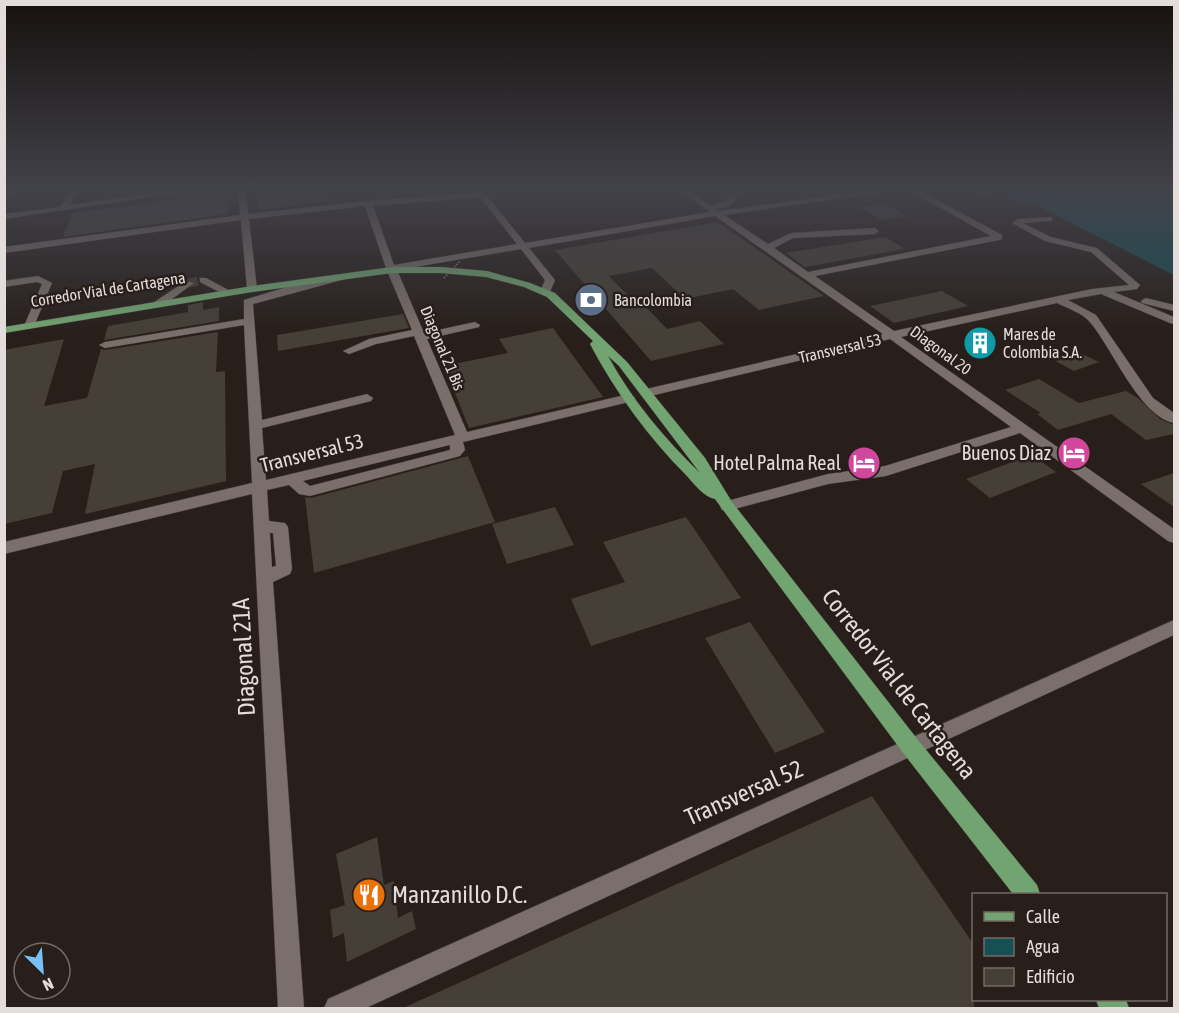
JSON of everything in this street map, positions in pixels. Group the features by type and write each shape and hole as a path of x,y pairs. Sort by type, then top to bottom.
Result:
{"main road":[{"name":"Corredor Vial de Cartagena","path":"4,330 252,289 392,269 487,274 545,292 567,309 623,364 700,461 727,506 911,747 1027,893"},
{"name":"Corredor Vial de Cartagena","path":"4,337 225,300 239,299 249,302"},
{"name":"Corredor Vial de Cartagena","path":"592,335 607,365 629,398 680,464 727,506"}],"street":[{"path":"4,250 82,239"},
{"path":"247,239 252,289"},
{"name":"Diagonal 21 Bis","path":"381,239 460,439"},
{"path":"518,239 550,280 545,292"},
{"path":"392,269 560,239"},
{"name":"Diagonal 20","path":"755,239 1174,537"},
{"path":"768,248 786,239"},
{"path":"805,275 987,239"},
{"name":"Transversal 53","path":"646,393 893,335 1092,292 1105,292 1135,285 1094,250 1049,239"},
{"path":"249,302 287,290 367,274"},
{"path":"4,284 38,279 47,283 29,326"},
{"path":"203,280 229,293"},
{"path":"157,305 189,283"},
{"path":"1105,292 1174,308"},
{"path":"1105,292 1174,321"},
{"path":"1060,300 1092,317 1149,401 1174,419"},
{"name":"Diagonal 21A","path":"249,302 291,1008"},
{"path":"105,345 250,321"},
{"path":"350,351 373,341 475,326"},
{"path":"256,425 367,398"},
{"path":"460,439 629,398"},
{"path":"727,506 828,478 886,471 1021,428"},
{"name":"Transversal 53","path":"4,548 292,479 304,490 310,490 455,453 458,450 460,439"},
{"name":"Transversal 52","path":"337,1008 1174,627"}],"path":[{"path":"444,278 460,261"}],"water":[{"path":"1104,239 1174,239 1174,275"}],"building":[{"path":"617,239 743,239 824,296 759,310 733,289 685,299 652,268 609,276 637,305 643,304 667,329 700,321 724,344 651,361 555,250"},
{"path":"871,239 889,239 905,249 805,267 786,253"},
{"path":"942,291 968,306 894,323 870,306"},
{"path":"203,302 203,310 219,307 219,321 104,340 108,326 188,312 188,305"},
{"path":"403,314 409,328 278,351 277,335"},
{"path":"553,328 603,397 469,428 444,366 508,353 499,339"},
{"path":"218,332 216,372 225,371 226,481 85,514 95,464 63,471 52,513 4,524 4,350 64,339 44,406 87,398 101,349"},
{"path":"1080,353 1099,362 1074,371 1055,361"},
{"path":"1039,379 1079,403 1126,391 1138,398 1160,419 1174,425 1174,434 1146,440 1111,414 1058,430 1037,414 1041,413 1005,390"},
{"path":"1032,455 1056,472 990,498 966,479"},
{"path":"468,456 495,522 314,573 305,497 311,498"},
{"path":"1174,473 1174,507 1141,484"},
{"path":"555,507 574,545 507,564 492,524"},
{"path":"686,517 741,598 591,646 571,599 625,582 603,542"},
{"path":"750,622 825,732 775,753 705,638"},
{"path":"872,796 972,942 974,1008 403,1008"},
{"name":"Manzanillo D.C.","path":"377,837 384,885 394,881 398,918 412,911 416,929 347,962 344,933 333,938 330,910 345,905 336,854"}],"tunnel":[{"path":"189,283 203,280"}],"place":[{"name":"Bancolombia","path":"591,300"},
{"name":"Mares de Colombia S.A.","path":"980,343"},
{"name":"Buenos Diaz","path":"1074,453"},
{"name":"Hotel Palma Real","path":"864,463"},
{"name":"Manzanillo D.C.","path":"369,895"}]}
